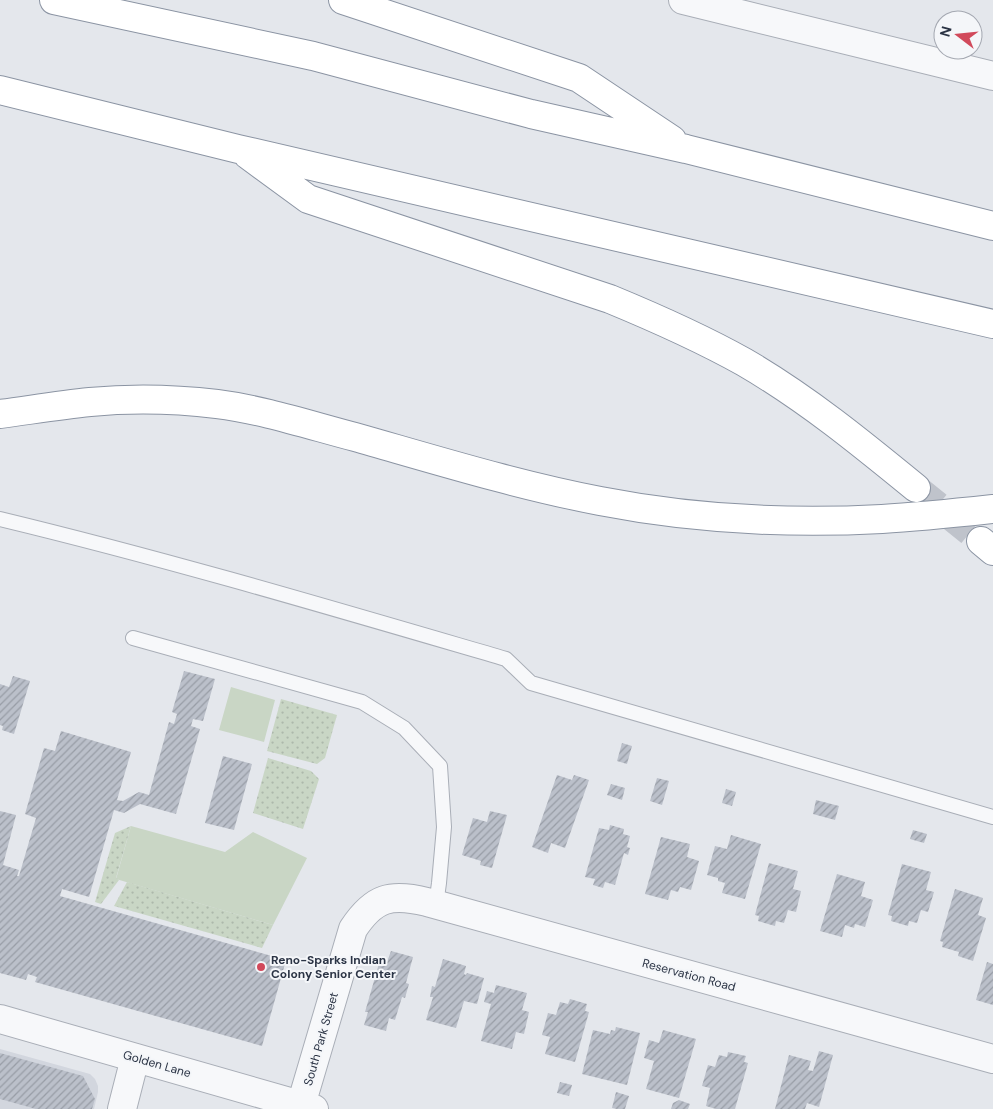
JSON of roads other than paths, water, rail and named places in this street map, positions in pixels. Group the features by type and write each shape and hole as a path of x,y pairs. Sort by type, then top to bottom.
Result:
{"highway":[{"path":"54,0 313,56 531,114 686,149 993,226"},
{"path":"344,0 579,78 686,149"},
{"path":"0,90 238,149 993,324"},
{"path":"238,149 308,200 610,299 658,318 745,363 792,393 870,450 916,488"},
{"path":"0,414 91,402 132,400 173,400 218,404 262,412 549,491 653,510 722,517 833,521 993,510"}],"street":[{"path":"683,0 993,76"},
{"name":"Reservation Road","path":"385,899 397,897 436,905 993,1059"},
{"name":"South Park Street","path":"307,1107 353,929 361,916 375,904 385,899"},
{"name":"Golden Lane","path":"0,1019 307,1107"},
{"path":"122,1109 135,1058"}],"lane":[{"path":"0,519 66,535 281,594 506,660 531,683 993,817"},
{"path":"133,638 362,702 404,728 440,766 444,827 436,905"}],"tunnel":[{"path":"916,488 981,541"}],"place":[{"name":"Reno-Sparks Indian Colony Senior Center","path":"261,967"}]}
